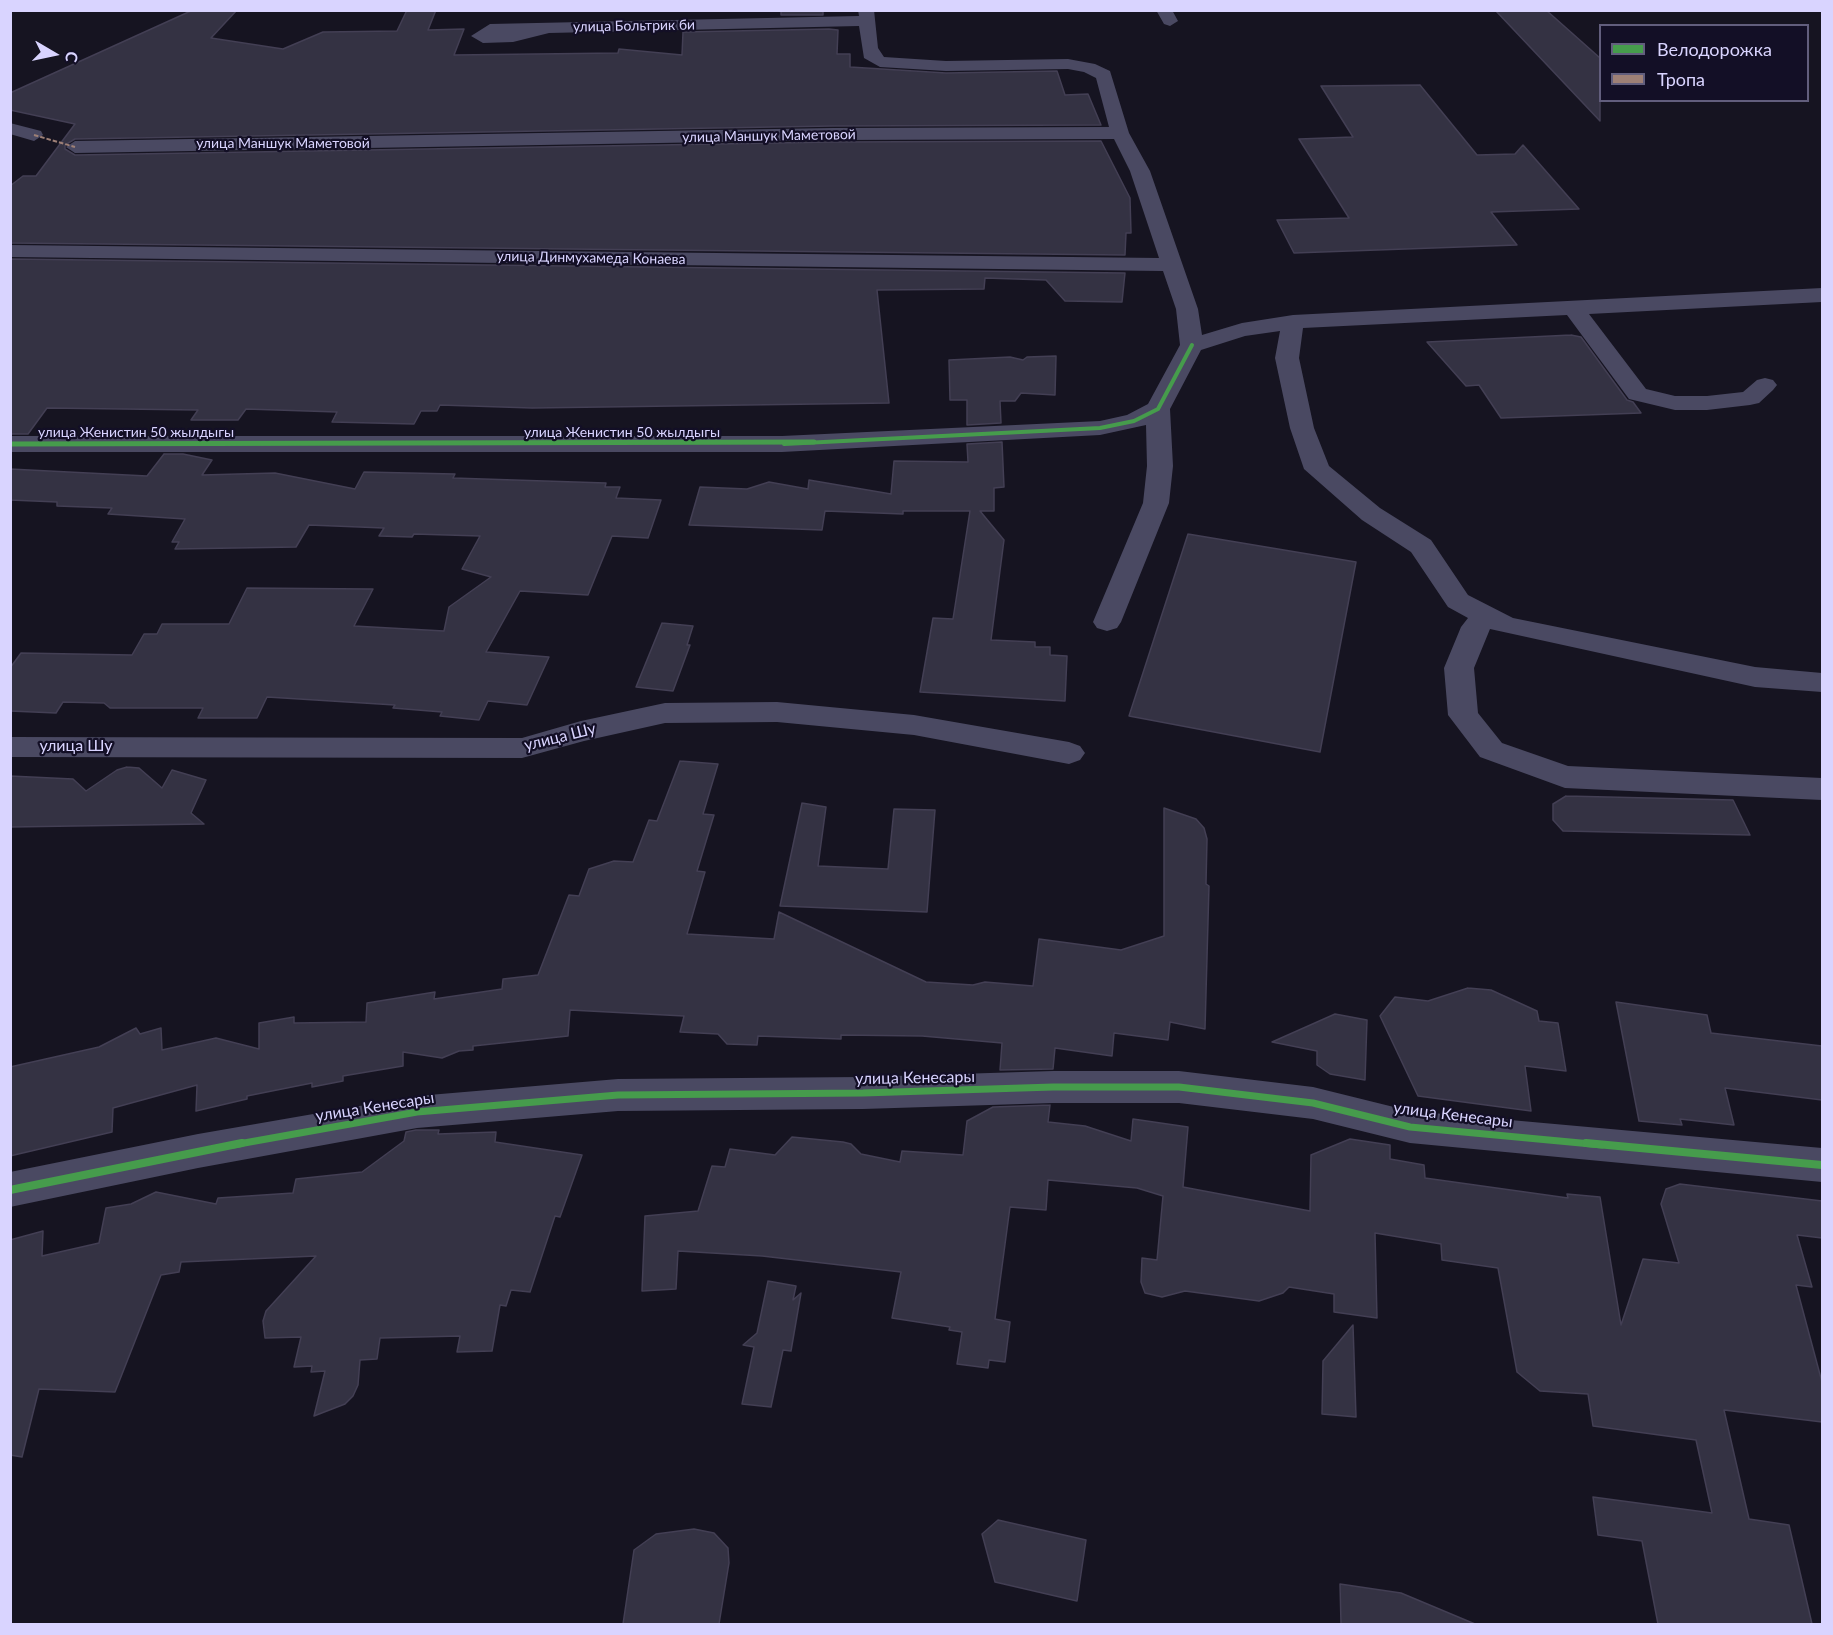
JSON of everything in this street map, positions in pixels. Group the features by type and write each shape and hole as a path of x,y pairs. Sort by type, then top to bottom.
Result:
{"street":[{"name":"улица Больтрик би","path":"547,28 866,16"},
{"path":"866,16 873,58 880,62 946,66 1068,64 1089,68 1104,75 1120,133 1140,171 1187,309 1192,345 1158,409 1160,466 1155,503 1107,621"},
{"path":"10,128 34,135"},
{"name":"улица Маншук Маметовой","path":"75,147 833,134 1120,133"},
{"name":"улица Динмухамеда Конаева","path":"10,251 1172,265"},
{"path":"1192,345 1242,330 1293,322 1819,299"},
{"path":"1573,308 1638,394 1675,403 1707,403 1750,398 1765,385"},
{"path":"1293,322 1287,358 1302,428 1317,469 1371,514 1421,546 1458,601 1504,624 1755,677 1822,682"},
{"name":"улица Женистин 50 жылдыгы","path":"10,444 782,444 1100,428 1134,421 1158,409"},
{"path":"1486,615 1476,627 1459,668 1463,715 1491,750 1565,777 1822,789"},
{"name":"улица Шу","path":"10,747 522,748 581,731 665,713 777,712 914,725 1069,753"},
{"name":"улица Кенесары","path":"10,1190 198,1151 417,1112 618,1095 863,1093 1053,1087 1179,1087 1313,1103 1410,1127 1822,1165"}],"building":[{"path":"193,10 237,10 211,38 283,49 323,32 397,31 407,10 436,10 428,30 464,29 454,55 618,53 619,49 682,55 683,32 838,30 837,54 850,54 850,67 946,73 1057,71 1065,95 1088,94 1101,125 833,126 75,139 65,145 65,149 75,155 833,142 1101,141 1130,198 1131,233 1126,233 1125,255 10,243 10,186 23,176 36,176 75,124 10,110 10,93"},
{"path":"781,10 823,10 823,15 781,15"},
{"path":"1495,10 1546,10 1599,57 1600,121"},
{"path":"1420,85 1477,155 1515,154 1523,145 1579,209 1491,212 1517,245 1294,253 1277,220 1349,218 1299,139 1353,137 1321,86"},
{"path":"10,259 1125,273 1122,302 1065,301 1046,280 985,278 984,289 877,290 889,403 532,408 440,405 437,411 421,411 414,424 332,422 337,412 246,409 238,420 191,420 198,410 47,408 28,434 10,434"},
{"path":"1571,335 1581,337 1627,400 1633,402 1641,413 1501,418 1479,385 1466,386 1427,342"},
{"path":"1056,356 1055,395 1021,393 1015,401 1000,401 1001,423 967,425 967,400 950,400 949,360 1010,357 1023,360 1027,357"},
{"path":"1002,442 1004,487 994,488 994,511 980,511 1004,540 991,640 1035,642 1035,647 1050,647 1050,655 1067,656 1065,701 920,692 933,618 953,619 970,511 903,511 903,514 825,511 822,530 689,525 700,487 747,489 769,482 808,489 809,480 891,494 894,461 968,462 967,444"},
{"path":"164,454 183,454 212,460 202,475 275,473 355,489 364,472 455,474 453,478 606,483 605,487 620,487 616,498 661,500 648,538 612,536 588,595 520,591 486,652 549,657 527,705 488,701 479,720 440,716 442,712 393,708 395,705 267,697 257,718 198,718 203,708 110,708 104,703 63,702 56,713 10,711 10,668 21,653 132,655 144,634 157,634 162,624 229,624 247,588 373,589 354,626 444,631 449,607 491,577 462,569 480,536 414,534 412,537 379,536 384,528 309,525 296,547 175,549 179,542 172,542 185,519 108,514 112,508 57,506 57,502 10,500 10,469 147,476"},
{"path":"1188,534 1356,562 1320,752 1129,716"},
{"path":"662,623 693,626 687,645 690,645 673,691 636,687"},
{"path":"680,761 718,764 703,814 714,815 697,871 705,872 687,934 774,939 779,912 926,982 973,985 985,982 1033,986 1039,939 1121,950 1164,936 1164,808 1196,819 1204,828 1207,839 1206,884 1209,886 1205,1029 1170,1022 1168,1040 1114,1033 1112,1056 1055,1048 1053,1069 1000,1070 1002,1043 922,1036 841,1035 841,1039 758,1036 757,1045 727,1044 718,1034 680,1032 684,1016 570,1010 568,1036 473,1046 473,1050 459,1051 442,1058 403,1052 403,1066 343,1076 343,1081 312,1087 312,1083 247,1096 247,1099 196,1111 197,1085 113,1108 112,1132 10,1156 10,1067 99,1047 136,1028 140,1034 161,1028 162,1050 216,1038 259,1049 259,1023 294,1017 294,1023 366,1022 367,1003 435,992 434,999 502,989 503,979 538,975 569,895 579,896 589,869 614,861 633,862 649,820 657,821"},
{"path":"127,767 139,768 162,788 172,770 206,780 191,813 204,824 10,827 10,776 73,779 86,791 117,770"},
{"path":"1566,796 1733,800 1750,835 1563,831 1553,820 1553,804"},
{"path":"802,803 826,807 818,866 888,869 894,809 935,810 927,912 780,906"},
{"path":"1468,988 1491,990 1537,1011 1539,1021 1558,1023 1566,1071 1525,1066 1531,1111 1418,1096 1380,1016 1395,997 1428,1001"},
{"path":"1616,1002 1707,1015 1711,1033 1822,1046 1822,1100 1725,1088 1734,1125 1680,1119 1682,1125 1639,1121"},
{"path":"1335,1014 1367,1020 1365,1080 1330,1074 1317,1065 1317,1051 1272,1042"},
{"path":"1050,1105 1048,1122 1085,1126 1131,1141 1133,1119 1188,1127 1183,1187 1310,1211 1311,1155 1350,1139 1390,1145 1390,1159 1424,1165 1425,1178 1568,1198 1567,1194 1600,1197 1621,1325 1643,1259 1679,1263 1661,1204 1666,1189 1680,1184 1822,1201 1822,1238 1797,1235 1812,1287 1796,1285 1822,1382 1822,1422 1724,1410 1749,1519 1789,1525 1812,1624 1658,1624 1642,1541 1598,1535 1593,1497 1712,1513 1696,1440 1593,1426 1588,1394 1540,1391 1517,1372 1498,1268 1442,1260 1441,1244 1375,1233 1377,1318 1334,1312 1334,1294 1289,1287 1283,1293 1259,1301 1185,1291 1162,1297 1145,1293 1141,1282 1142,1258 1157,1260 1163,1196 1137,1188 1048,1180 1046,1210 1010,1207 995,1319 1010,1322 1005,1362 989,1360 988,1368 957,1364 962,1332 949,1330 950,1327 892,1318 901,1272 762,1256 678,1251 676,1289 642,1291 645,1216 698,1211 712,1166 725,1167 730,1149 775,1155 792,1137 843,1142 851,1144 861,1154 900,1162 902,1151 963,1155 967,1121 993,1107"},
{"path":"439,1130 438,1134 496,1132 495,1142 582,1155 560,1217 555,1216 530,1292 511,1290 506,1306 500,1305 492,1351 457,1352 460,1336 380,1338 377,1359 360,1360 358,1385 353,1396 345,1404 314,1416 325,1371 311,1372 312,1366 294,1367 301,1337 265,1338 263,1321 266,1311 316,1256 181,1262 179,1272 161,1275 115,1392 39,1389 22,1457 10,1455 10,1240 43,1231 42,1256 99,1243 106,1208 131,1204 156,1192 216,1204 218,1198 293,1193 296,1179 362,1172 404,1141 406,1132"},
{"path":"768,1281 796,1286 793,1300 801,1293 791,1351 783,1350 771,1407 742,1404 754,1347 743,1345 757,1333"},
{"path":"1353,1325 1356,1417 1322,1414 1323,1361"},
{"path":"998,1520 1086,1540 1077,1601 995,1582 982,1534"},
{"path":"694,1529 714,1533 728,1548 729,1563 719,1624 623,1624 634,1550 656,1534"},
{"path":"1340,1584 1401,1593 1475,1624 1341,1624"}],"marked path":[{"path":"34,135 75,147"}],"cycle path":[{"path":"10,444 782,444 1100,428 1134,421 1158,409 1192,345"},
{"path":"10,1190 198,1151 417,1112 618,1095 863,1093 1053,1087 1179,1087 1313,1103 1410,1127 1822,1165"}]}
